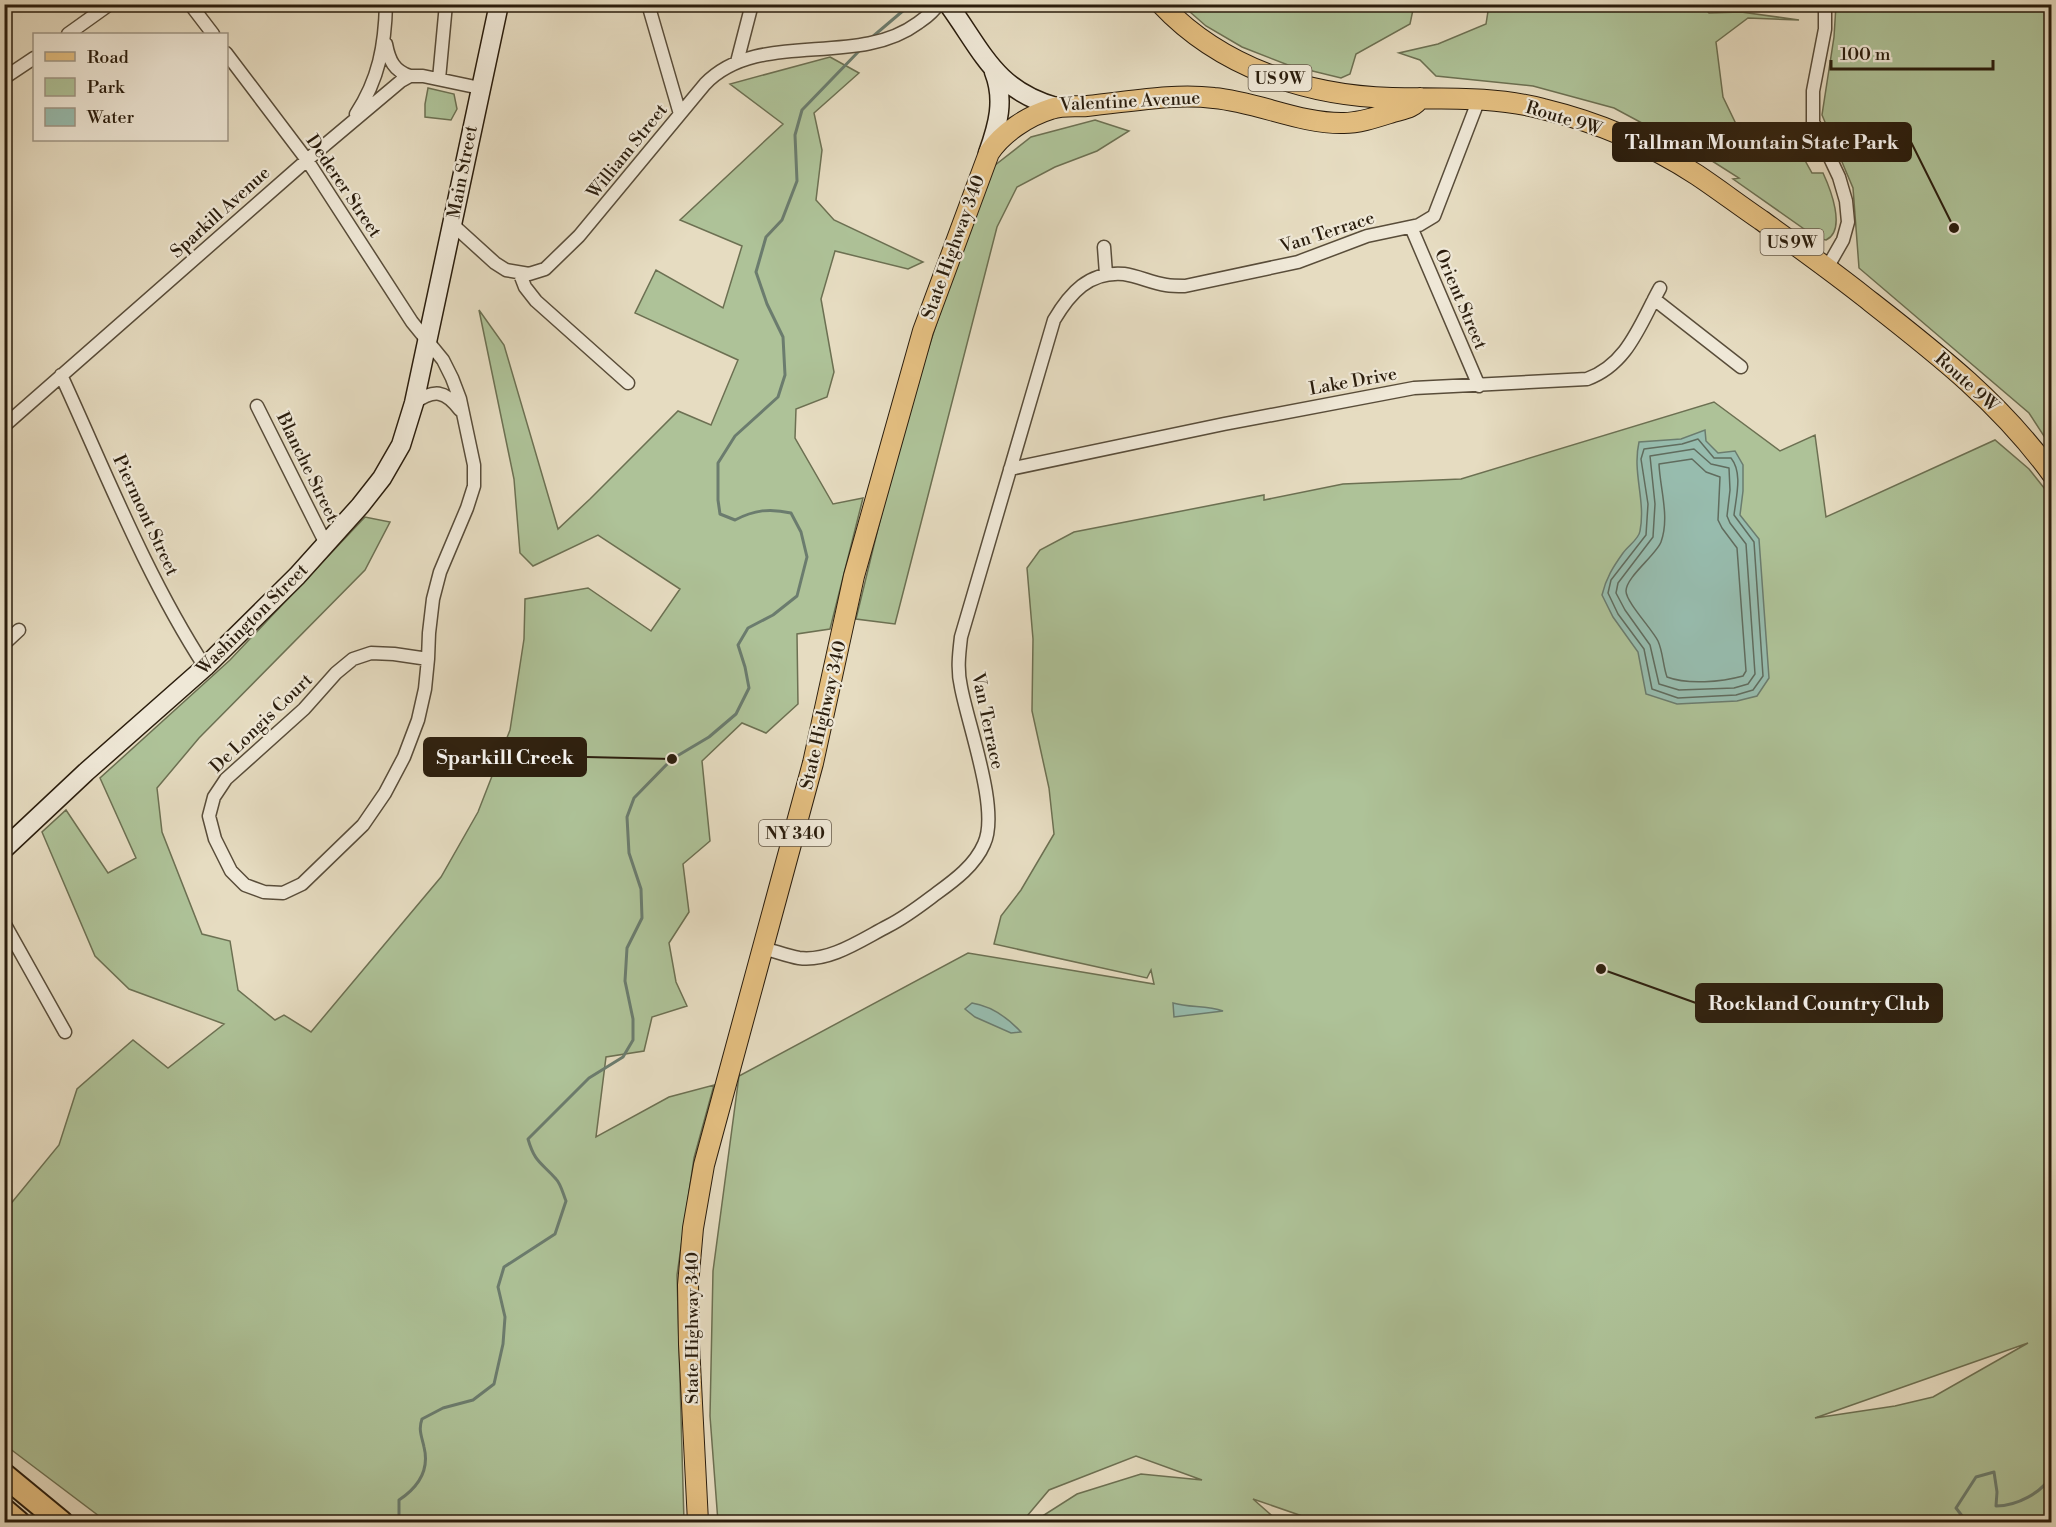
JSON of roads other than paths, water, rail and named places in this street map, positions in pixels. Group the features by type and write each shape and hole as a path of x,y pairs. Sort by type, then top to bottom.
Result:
{"highway":[{"path":"4,1475 61,1522"},
{"path":"4,1510 18,1522"}],"main road":[{"name":"Main Street","path":"428,341 499,4"},
{"name":"Valentine Avenue","path":"948,4 1000,77 1017,91 1056,107 1200,96 1236,101 1319,121 1343,123 1366,120 1410,107 1420,98"},
{"name":"Route 9W","path":"1161,4 1189,31 1234,60 1270,75 1311,87 1359,96 1479,99 1521,104 1561,113 1640,144 1696,174 1827,268 1939,356 1979,389 2011,422 2052,474"},
{"name":"State Highway 340","path":"698,1522 688,1285 693,1228 704,1165 813,763 854,576 923,331 996,129 1000,103 999,86 989,62"},
{"path":"986,158 995,145 1010,131 1033,116 1056,107"},
{"name":"Washington Street","path":"4,849 86,772 205,667 297,576 382,477 401,445 414,403 428,341"}],"street":[{"path":"69,33 110,4"},
{"path":"190,4 212,33"},
{"path":"349,124 362,105 380,59 385,37 386,4"},
{"path":"439,79 446,4"},
{"path":"648,4 680,114"},
{"path":"737,62 752,4"},
{"name":"William Street","path":"520,274 541,271 565,252 713,75 737,62 765,55 871,44 903,34 929,15 938,4"},
{"path":"1826,4 1825,29 1813,91 1812,122 1839,177 1846,201 1848,222 1843,240 1827,268"},
{"path":"385,37 391,63 403,73 480,88"},
{"name":"Dederer Street","path":"228,55 307,159 411,322 443,360 452,378 464,416"},
{"path":"4,78 33,59"},
{"name":"Sparkill Avenue","path":"4,426 307,159 410,76"},
{"name":"Van Terrace","path":"763,948 799,958 820,958 843,949 899,921 955,880 975,860 985,842 989,822 987,799 960,685 958,660 961,637 1054,320 1066,300 1084,283 1106,274 1126,274 1166,286 1185,286 1298,262 1367,236 1419,225 1434,216 1479,99"},
{"path":"452,224 495,263 506,270 520,274 525,287 536,302 628,383"},
{"name":"Orient Street","path":"1411,227 1479,386"},
{"path":"1104,247 1106,274"},
{"name":"Lake Drive","path":"1010,469 1414,388 1576,381 1598,376 1626,351 1657,293 1741,367"},
{"name":"Piermont Street","path":"61,375 162,594 205,667"},
{"path":"414,403 428,394 440,393 452,399 464,416"},
{"name":"Blanche Street","path":"257,406 326,544"},
{"name":"De Longis Court","path":"428,659 371,653 353,659 336,673 304,709 226,779 214,797 209,816 215,838 231,871 245,885 264,892 283,893 302,884 363,825 385,793 404,757 418,720 425,689 428,659 433,599 440,572 474,486 474,465 464,416"},
{"path":"4,644 20,630"},
{"path":"4,923 65,1032"}],"water":[{"path":"1705,430 1706,441 1718,453 1735,451 1743,465 1740,515 1759,539 1769,678 1757,696 1737,701 1677,704 1646,694 1638,652 1613,617 1602,595 1613,568 1638,537 1640,531 1641,508 1637,465 1639,442 1681,439"},
{"path":"972,1003 999,1013 1021,1032 1011,1033 975,1017 965,1009"},
{"path":"1173,1003 1210,1008 1223,1011 1174,1017"}],"waterway":[{"path":"871,38 911,4"},
{"path":"399,1522 399,1500 416,1484 425,1464 420,1430 422,1419 443,1408 473,1400 494,1384 503,1344 505,1317 498,1287 504,1267 555,1234 566,1201 558,1181 536,1158 528,1139 589,1078 623,1057 633,1040 633,1019 625,981 627,948 642,918 641,889 629,853 627,817 634,798 672,759 709,737 736,714 749,688 738,645 748,628 773,615 797,596 807,557 801,532 791,513 762,511 735,520 720,514 718,463 735,436 778,397 785,375 783,337 767,304 756,272 766,237 782,220 797,181 795,135 802,110 861,49"},
{"path":"1965,1522 1956,1508 1976,1477 1994,1472 1997,1492 1996,1506 2012,1504 2028,1497 2042,1487 2052,1474"}],"place":[{"name":"Tallman Mountain State Park","path":"1954,228"},
{"name":"Sparkill Creek","path":"672,759"},
{"name":"Rockland Country Club","path":"1601,969"}]}
